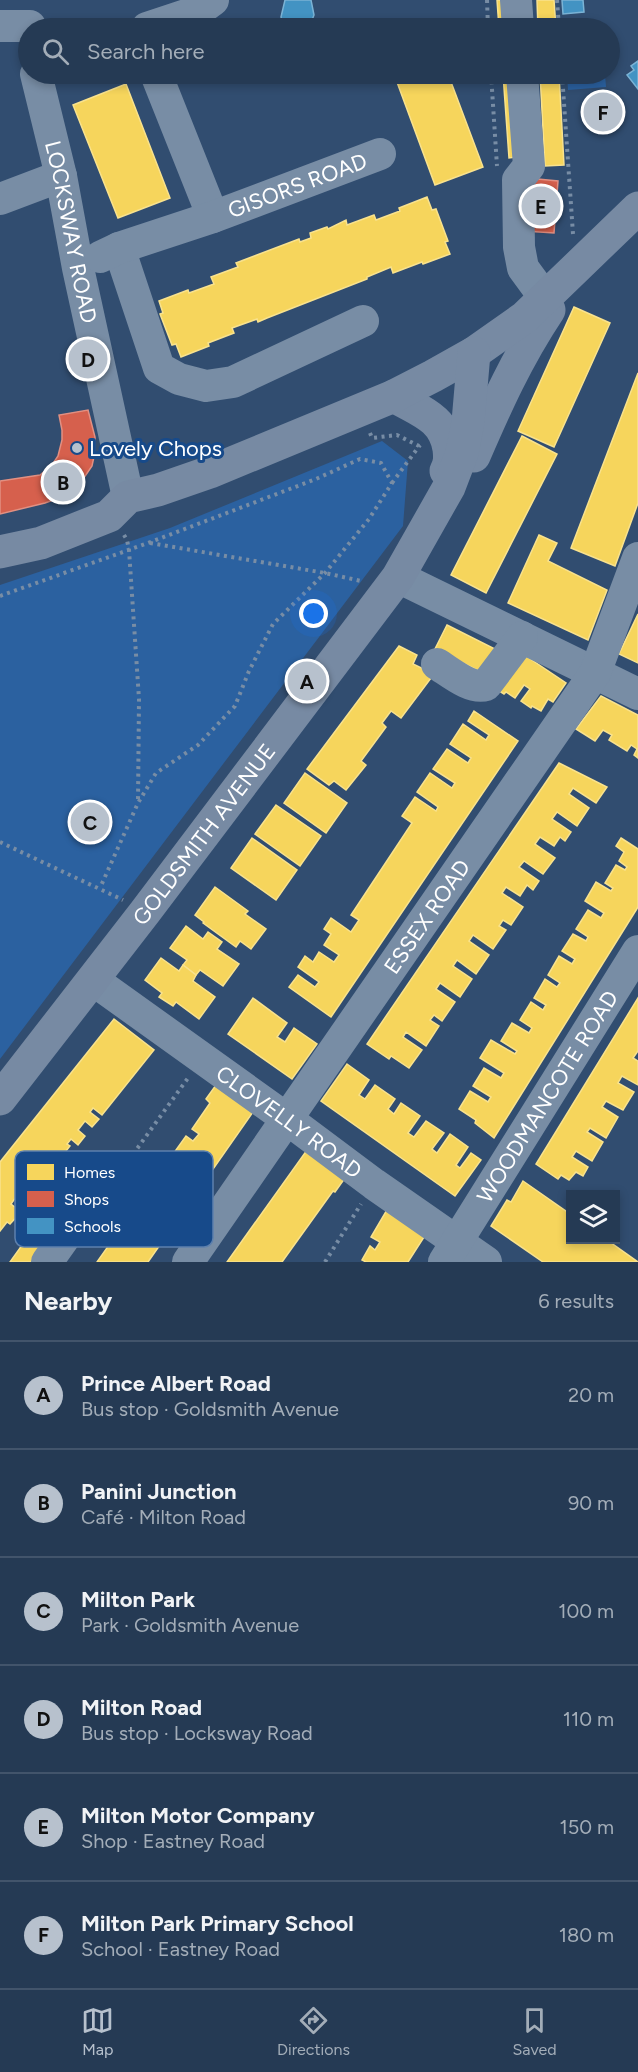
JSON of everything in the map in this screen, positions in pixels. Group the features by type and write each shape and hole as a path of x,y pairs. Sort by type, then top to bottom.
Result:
{"main road":[{"path":"0,552 41,543 118,506 210,472 394,396 474,353 511,328 545,298 638,208"},
{"name":"GOLDSMITH AVENUE","path":"0,1099 430,537 473,458 503,388 525,345 576,269"},
{"path":"474,353 503,388"},
{"name":"GOLDSMITH AVENUE","path":"396,579 449,487 462,453 468,422 474,353"},
{"path":"394,396 429,434 447,436 450,463 396,579"}],"street":[{"path":"516,0 517,18"},
{"path":"173,18 206,5"},
{"name":"LOCKSWAY ROAD","path":"39,84 62,176 118,506"},
{"name":"GISORS ROAD","path":"160,84 213,217"},
{"path":"523,84 529,166 518,180 519,247 523,268 545,298"},
{"name":"GISORS ROAD","path":"78,268 119,248 213,217 380,154"},
{"path":"0,199 62,176"},
{"path":"119,248 159,368 178,379 206,386 233,382 363,321"},
{"name":"ESSEX ROAD","path":"213,1226 595,672 638,558"},
{"path":"396,579 638,694"},
{"path":"437,664 472,685 480,687 486,685 522,638"},
{"name":"WOODMANCOTE ROAD","path":"450,1251 638,951"},
{"name":"CLOVELLY ROAD","path":"93,980 374,1184 450,1251 486,1262"},
{"path":"47,1262 58,1247"},
{"name":"ESSEX ROAD","path":"188,1262 198,1247"}],"path":[{"path":"487,0 488,18"},
{"path":"557,0 558,18"},
{"path":"563,84 576,269"},
{"path":"360,410 372,438 429,434"},
{"path":"423,455 429,434"},
{"path":"100,888 138,803 156,773 198,745 235,706 249,671 273,624 325,573 369,519 392,483 429,434"},
{"path":"0,596 148,543 316,479 360,459 381,463 392,483"},
{"path":"118,506 129,550 139,699 138,803"},
{"path":"148,543 325,573 369,583 396,579"},
{"path":"0,842 100,888 145,912"},
{"path":"136,1151 203,1058"},
{"path":"325,1262 374,1184"}],"shaded area":[{"path":"568,84 606,84 606,87 568,90"},
{"path":"382,441 408,461 403,526 0,1059 0,585 170,528"}],"building: Homes":[{"path":"497,0 513,0 514,18 498,18"},
{"path":"537,0 554,0 555,18 538,18"},
{"path":"126,84 170,198 118,218 73,105"},
{"path":"398,84 452,84 483,167 435,185"},
{"path":"504,84 519,84 524,156 509,158"},
{"path":"541,84 560,84 564,165 545,166"},
{"path":"427,197 432,210 436,209 448,241 445,242 450,254 393,273 391,267 367,279 258,322 257,319 232,328 234,333 181,357 176,344 172,345 160,314 163,313 159,301 188,290 189,293 214,284 211,277 238,267 236,263 299,239 300,242 311,238 310,233 327,227 328,229 346,220 347,225 374,215 376,220"},
{"path":"574,307 610,323 554,447 518,431"},
{"path":"638,373 638,503 615,566 571,548"},
{"path":"522,436 557,454 486,593 451,575"},
{"path":"539,535 557,543 548,561 607,590 588,640 508,603"},
{"path":"638,614 638,663 619,654"},
{"path":"447,625 499,651 487,675 435,649"},
{"path":"399,646 417,655 413,664 434,674 401,718 391,711 382,723 386,727 361,761 366,765 346,790 334,781 329,785 307,769"},
{"path":"517,650 566,683 553,702 548,699 541,711 521,701 530,689 524,685 515,698 496,689"},
{"path":"601,696 638,715 638,758 634,755 637,749 631,745 627,751 609,740 612,735 603,730 595,741 576,729"},
{"path":"474,711 518,741 331,1017 289,987 298,975 315,987 319,982 298,967 305,956 313,962 319,952 334,962 339,955 324,945 331,934 324,929 331,918 351,932 359,920 351,915 412,823 402,816 415,797 436,811 438,807 417,792 430,773 452,788 455,783 433,769 447,749 468,763 471,758 450,744 463,724 486,740 489,735 468,721"},
{"path":"559,763 607,787 596,803 573,788 569,794 589,808 577,826 557,812 552,819 571,832 565,841 560,837 554,846 540,837 535,844 555,858 543,874 524,861 519,867 539,881 533,890 527,885 520,896 506,887 502,893 523,907 511,925 503,920 499,926 506,930 493,949 473,935 469,941 489,955 476,974 457,960 453,966 472,979 460,997 440,983 436,989 455,1002 442,1021 434,1015 430,1020 439,1026 426,1046 406,1032 403,1037 422,1050 409,1068 391,1056 389,1059 367,1044"},
{"path":"305,773 347,803 326,833 284,803"},
{"path":"276,805 321,836 300,866 255,834"},
{"path":"252,838 297,870 276,900 231,868"},
{"path":"621,838 638,849 638,907 494,1138 475,1123 476,1120 459,1109 470,1091 488,1102 491,1097 473,1086 484,1068 501,1078 504,1073 480,1058 491,1040 515,1054 517,1051 501,1041 512,1023 529,1033 532,1028 520,1020 531,1002 543,1010 546,1005 534,998 545,979 557,987 560,983 548,975 559,956 572,964 575,959 562,951 573,934 586,941 588,937 576,929 588,910 601,918 604,913 585,901 596,882 611,891 613,888 605,883 616,865 625,870 627,867 619,861 624,852 616,846"},
{"path":"215,887 248,911 245,914 266,929 251,949 240,941 236,947 195,915"},
{"path":"186,926 203,939 208,932 222,942 217,949 239,964 223,986 200,970 196,975 183,965 187,960 170,948"},
{"path":"161,958 179,971 183,965 196,975 193,981 215,997 199,1019 176,1002 173,1006 159,997 162,993 145,980"},
{"path":"253,998 287,1023 277,1037 285,1042 294,1028 317,1044 292,1079 228,1034"},
{"path":"638,998 638,1051 633,1058 638,1061 638,1085 622,1076 618,1083 634,1092 623,1110 606,1101 602,1107 618,1117 606,1138 590,1128 587,1132 603,1142 592,1161 576,1151 572,1157 588,1167 583,1176 576,1172 569,1180 561,1175 558,1179 536,1164"},
{"path":"114,1019 154,1050 102,1115 93,1108 90,1112 99,1119 92,1127 85,1121 78,1130 85,1136 78,1145 71,1139 66,1151 15,1151 15,1198 11,1204 15,1207 15,1219 10,1224 7,1222 0,1231 0,1162"},
{"path":"347,1064 369,1080 359,1095 365,1099 375,1085 395,1099 388,1109 394,1114 401,1103 420,1116 408,1133 414,1137 426,1121 444,1133 432,1149 437,1153 450,1134 468,1147 456,1165 460,1168 471,1153 481,1160 455,1196 321,1101"},
{"path":"216,1085 253,1112 213,1169 213,1151 175,1151 186,1136 193,1141 199,1134 192,1129 210,1103 206,1099"},
{"path":"307,1150 345,1178 335,1192 333,1191 282,1262 227,1262"},
{"path":"523,1181 566,1211 566,1244 613,1244 638,1262 543,1262 491,1226 507,1200 511,1202"},
{"path":"388,1208 426,1234 408,1262 366,1262 362,1260 370,1246 375,1250 380,1242 371,1237"},
{"path":"21,1247 48,1247 37,1262 10,1262"},
{"path":"108,1247 158,1247 148,1262 97,1262"}],"building: Shops":[{"path":"527,178 558,181 554,233 525,231"},
{"path":"88,410 95,437 95,452 92,466 77,488 67,495 45,503 0,514 0,481 40,475 52,465 58,456 62,440 59,415"}],"building: Schools":[{"path":"285,0 311,0 313,18 281,17"},
{"path":"562,0 583,0 584,12 563,14"},
{"path":"638,61 638,89 627,75 634,70 631,66"}],"place":[{"name":"Milton Park Primary School","path":"603,112"},
{"name":"Milton Motor Company","path":"541,206"},
{"name":"Milton Road","path":"88,359"},
{"name":"Lovely Chops","path":"77,448"},
{"name":"Panini Junction","path":"63,482"},
{"name":"Prince Albert Road","path":"307,681"},
{"name":"Milton Park","path":"90,822"}]}
